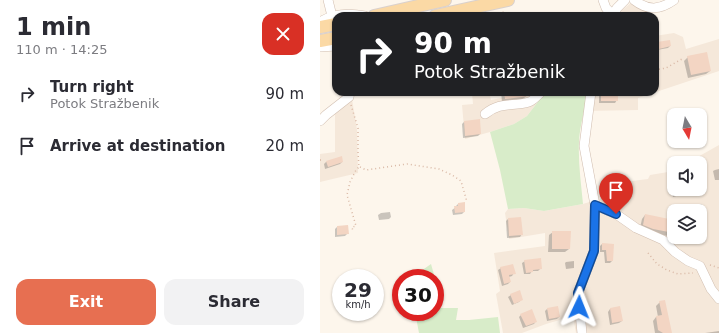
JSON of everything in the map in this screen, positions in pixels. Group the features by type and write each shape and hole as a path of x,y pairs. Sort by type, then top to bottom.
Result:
{"main road":[{"path":"453,12 508,0"},
{"path":"392,12 441,1"},
{"path":"320,27 332,21"},
{"path":"320,42 332,39"}],"street":[{"path":"328,0 332,13"},
{"path":"603,0 609,12"},
{"path":"614,12 624,0"},
{"path":"634,0 649,8 663,6 674,0"},
{"path":"320,22 325,19 332,20"},
{"path":"320,47 332,46"},
{"path":"320,121 348,96"},
{"path":"485,114 498,106 530,102 537,96"},
{"path":"582,333 578,293 594,251 595,205 584,146 590,96"},
{"path":"595,205 616,214 636,228 663,240 688,261 704,268 711,289 719,300"}],"path":[{"path":"659,69 666,68 682,59"},
{"path":"350,96 358,128 359,167 350,182 347,195 356,226 352,228 353,232"},
{"path":"359,167 366,170 407,164 440,169 460,181 468,202"},
{"path":"648,254 657,264 678,274 704,268 719,268"}],"shaded area":[{"path":"631,3 649,12 621,12"},
{"path":"674,33 683,37 686,49 719,39 719,71 659,91 659,35"},
{"path":"472,96 490,96 491,100 506,96 540,96 527,116 514,124 465,139 462,105 473,104"},
{"path":"588,96 644,96 638,98 638,110 585,111"},
{"path":"352,99 357,130 358,173 320,182 320,154 335,152 335,113"},
{"path":"719,145 719,333 576,333 573,316 522,333 503,333 496,294 500,291 494,253 545,246 545,233 509,239 505,213 508,209 524,208 544,211 583,204 602,198 601,185 648,179 650,175 667,172 667,196 707,196 707,156 699,156"}],"green space":[{"path":"540,96 588,96 579,141 579,165 583,204 544,211 524,208 508,209 490,132 514,124 527,116 537,103"},
{"path":"431,264 432,269 424,269"},
{"path":"444,308 458,308 456,320 498,317 500,333 419,333 417,321 444,321"}],"building":[{"path":"670,40 671,46 659,49 659,42"},
{"path":"707,52 711,71 691,75 687,56"},
{"path":"505,96 528,96 505,99"},
{"path":"601,96 618,96 618,101 601,101"},
{"path":"480,119 481,134 465,136 464,121"},
{"path":"342,156 343,162 328,167 326,161"},
{"path":"626,188 629,202 619,204 616,189"},
{"path":"465,202 465,212 455,213 454,206 458,206 458,203"},
{"path":"645,214 667,219 667,232 653,229 643,225"},
{"path":"521,217 523,235 509,236 508,218"},
{"path":"348,225 349,234 337,235 337,226"},
{"path":"552,231 571,231 570,249 552,249"},
{"path":"602,243 614,244 613,261 607,261 606,250 602,250"},
{"path":"541,258 542,269 533,270 533,272 526,273 524,260"},
{"path":"513,264 516,274 509,275 511,282 504,284 500,267"},
{"path":"520,290 523,300 514,304 510,294"},
{"path":"665,300 672,333 663,333 658,330 656,316 662,315 659,301"},
{"path":"558,306 560,317 549,319 547,308"},
{"path":"620,306 623,321 612,323 610,308"},
{"path":"532,309 537,322 526,326 520,314"}],"route":[{"path":"579,307 578,293 594,251 595,205 616,214"}]}
